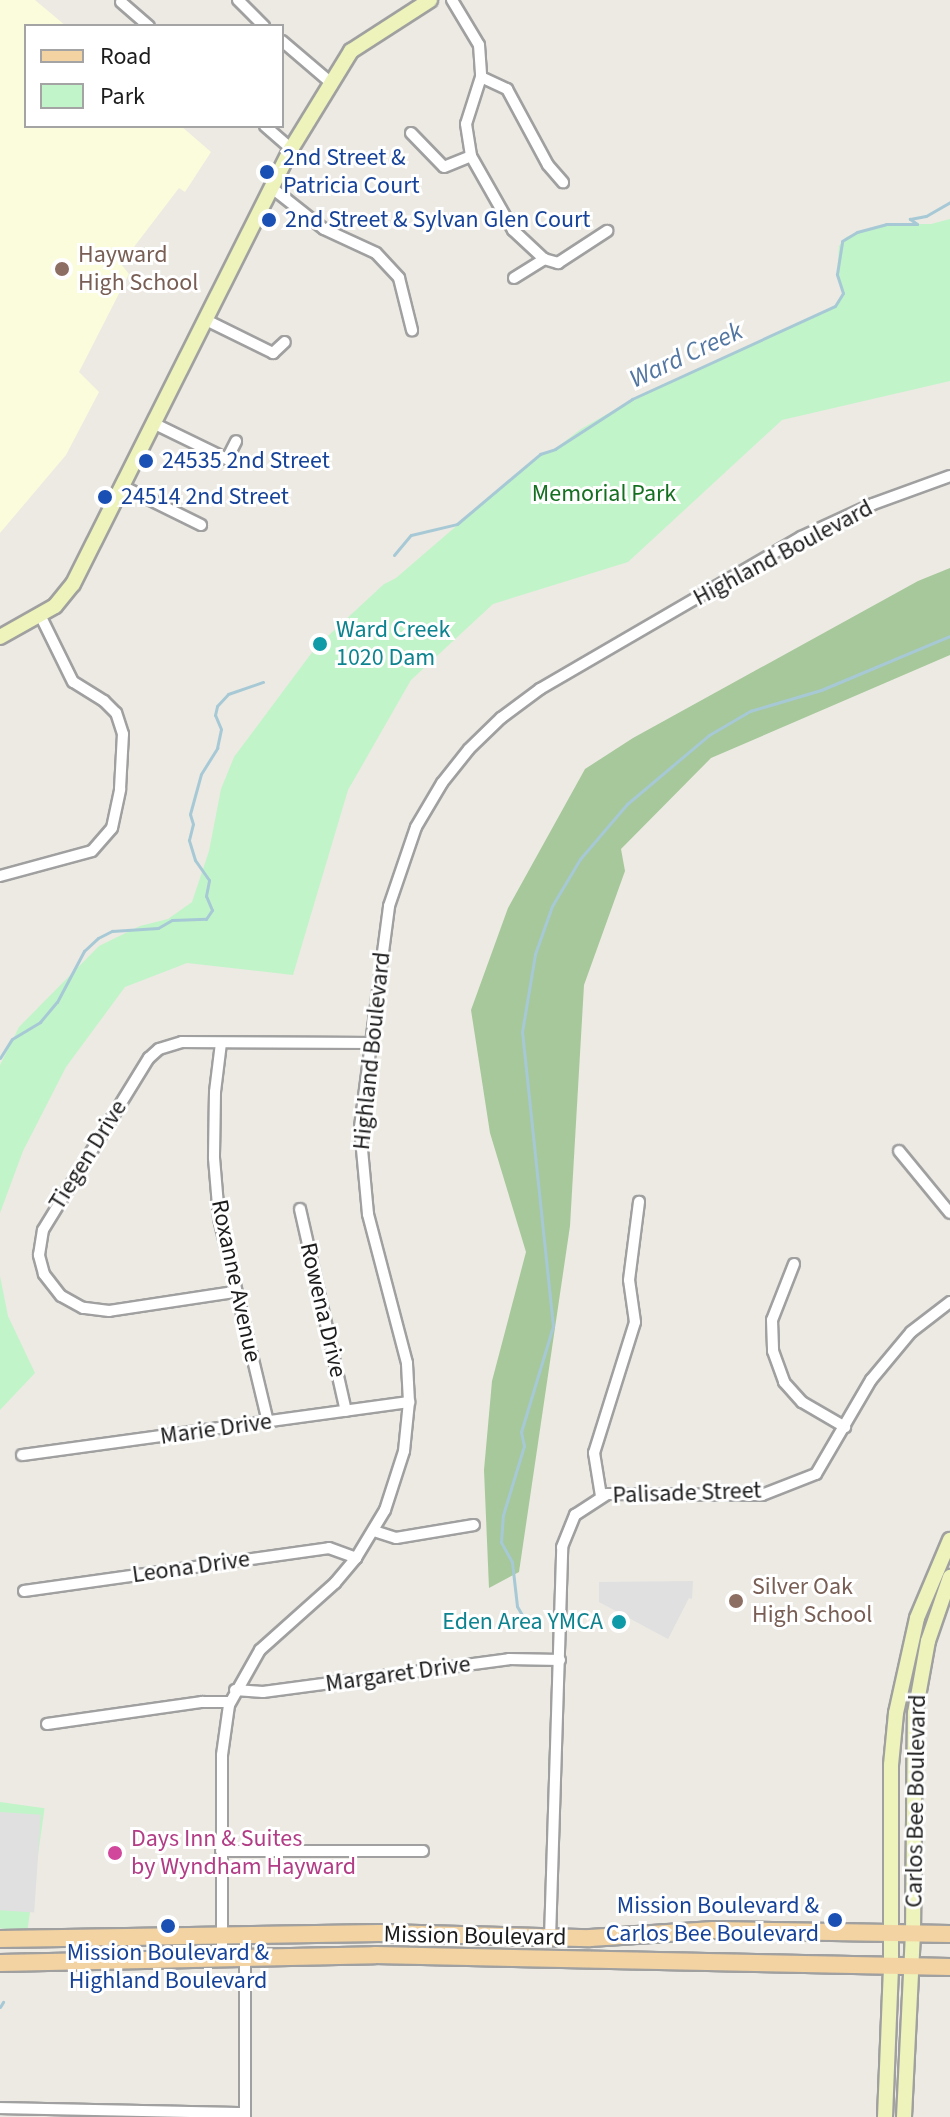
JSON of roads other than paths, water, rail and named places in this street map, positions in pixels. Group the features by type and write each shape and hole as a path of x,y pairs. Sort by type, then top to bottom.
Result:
{"main road":[{"name":"Mission Boulevard","path":"0,1939 379,1933 550,1938 714,1930 950,1934"},
{"name":"Mission Boulevard","path":"0,1963 375,1955 950,1967"}],"street":[{"path":"238,0 262,24"},
{"path":"0,637 41,617 73,584 291,149 330,82 351,51 430,0"},
{"path":"452,0 479,45 481,77 466,124 471,156 500,213 544,259 558,263 607,231"},
{"path":"121,2 147,24"},
{"path":"284,43 330,82"},
{"path":"481,77 507,89 548,165 563,182"},
{"path":"267,128 291,149"},
{"path":"411,133 444,167 471,156"},
{"path":"272,188 324,229 376,253 399,278 412,330"},
{"path":"514,278 544,259"},
{"path":"206,320 273,353 285,342"},
{"path":"155,424 227,459 236,441"},
{"name":"Highland Boulevard","path":"222,1959 223,1734 230,1702 260,1650 335,1583 356,1558 374,1531 399,1473 409,1402 403,1341 377,1254 362,1177 361,1118 386,927 400,866 416,827 442,783 487,730 540,689 801,537 882,500 950,476"},
{"path":"124,487 201,525"},
{"path":"0,876 92,851 112,828 120,789 123,734 116,713 104,701 73,682 41,617"},
{"name":"Tiegen Drive","path":"234,1292 109,1311 90,1310 69,1302 55,1290 44,1274 39,1255 45,1222 149,1058 159,1049 176,1043 370,1043"},
{"name":"Roxanne Avenue","path":"221,1043 215,1092 214,1158 219,1218 234,1292 268,1422"},
{"path":"899,1151 950,1213"},
{"path":"601,1496 594,1453 635,1322 629,1280 639,1202"},
{"name":"Rowena Drive","path":"300,1209 346,1411"},
{"path":"794,1264 772,1320 773,1351 784,1382 802,1402 845,1427"},
{"name":"Palisade Street","path":"550,1938 564,1538 575,1515 601,1496 762,1495 816,1474 871,1380 911,1332 950,1302"},
{"name":"Marie Drive","path":"22,1455 409,1402"},
{"path":"374,1531 396,1538 474,1525"},
{"name":"Carlos Bee Boulevard","path":"885,2117 891,1966 891,1765 896,1713 917,1618 950,1540"},
{"name":"Leona Drive","path":"24,1591 329,1548 356,1558"},
{"name":"Carlos Bee Boulevard","path":"904,2117 913,1934 915,1713 928,1641 950,1577"},
{"name":"Margaret Drive","path":"235,1690 263,1692 509,1659 560,1660"},
{"path":"47,1724 202,1702 230,1702"},
{"path":"221,1851 423,1851"},
{"path":"0,2108 106,2114 245,2115 245,1935"}],"waterway":[{"name":"Ward Creek","path":"394,555 411,535 457,524 540,454 555,449 632,399 835,306 843,293 837,274 842,241 857,232 886,224 917,224 910,219 926,216 950,202"},
{"path":"525,1620 517,1606 512,1562 501,1542 503,1515 524,1446 521,1432 553,1326 522,1032 535,954 552,906 580,859 627,804 709,735 750,711 821,690 950,636"},
{"name":"Ward Creek","path":"0,1058 12,1039 40,1022 57,1002 84,951 98,938 112,931 158,928 172,920 206,919 212,910 206,896 209,880 195,860 189,840 193,824 190,814 201,774 217,748 221,729 215,715 217,706 228,694 263,682"},
{"name":"Ward Creek","path":"0,2007 3,2002"}],"place":[{"name":"2nd Street & Patricia Court","path":"267,172"},
{"name":"2nd Street & Sylvan Glen Court","path":"269,220"},
{"name":"Hayward High School","path":"62,269"},
{"name":"24535 2nd Street","path":"146,461"},
{"name":"24514 2nd Street","path":"105,497"},
{"name":"Ward Creek 1020 Dam","path":"320,644"},
{"name":"Silver Oak High School","path":"736,1601"},
{"name":"Eden Area YMCA","path":"619,1622"},
{"name":"Days Inn & Suites by Wyndham Hayward","path":"115,1853"},
{"name":"Mission Boulevard & Carlos Bee Boulevard","path":"835,1920"},
{"name":"Mission Boulevard & Highland Boulevard","path":"168,1926"}],"park label":[{"name":"Memorial Park","path":"604,494"}]}
